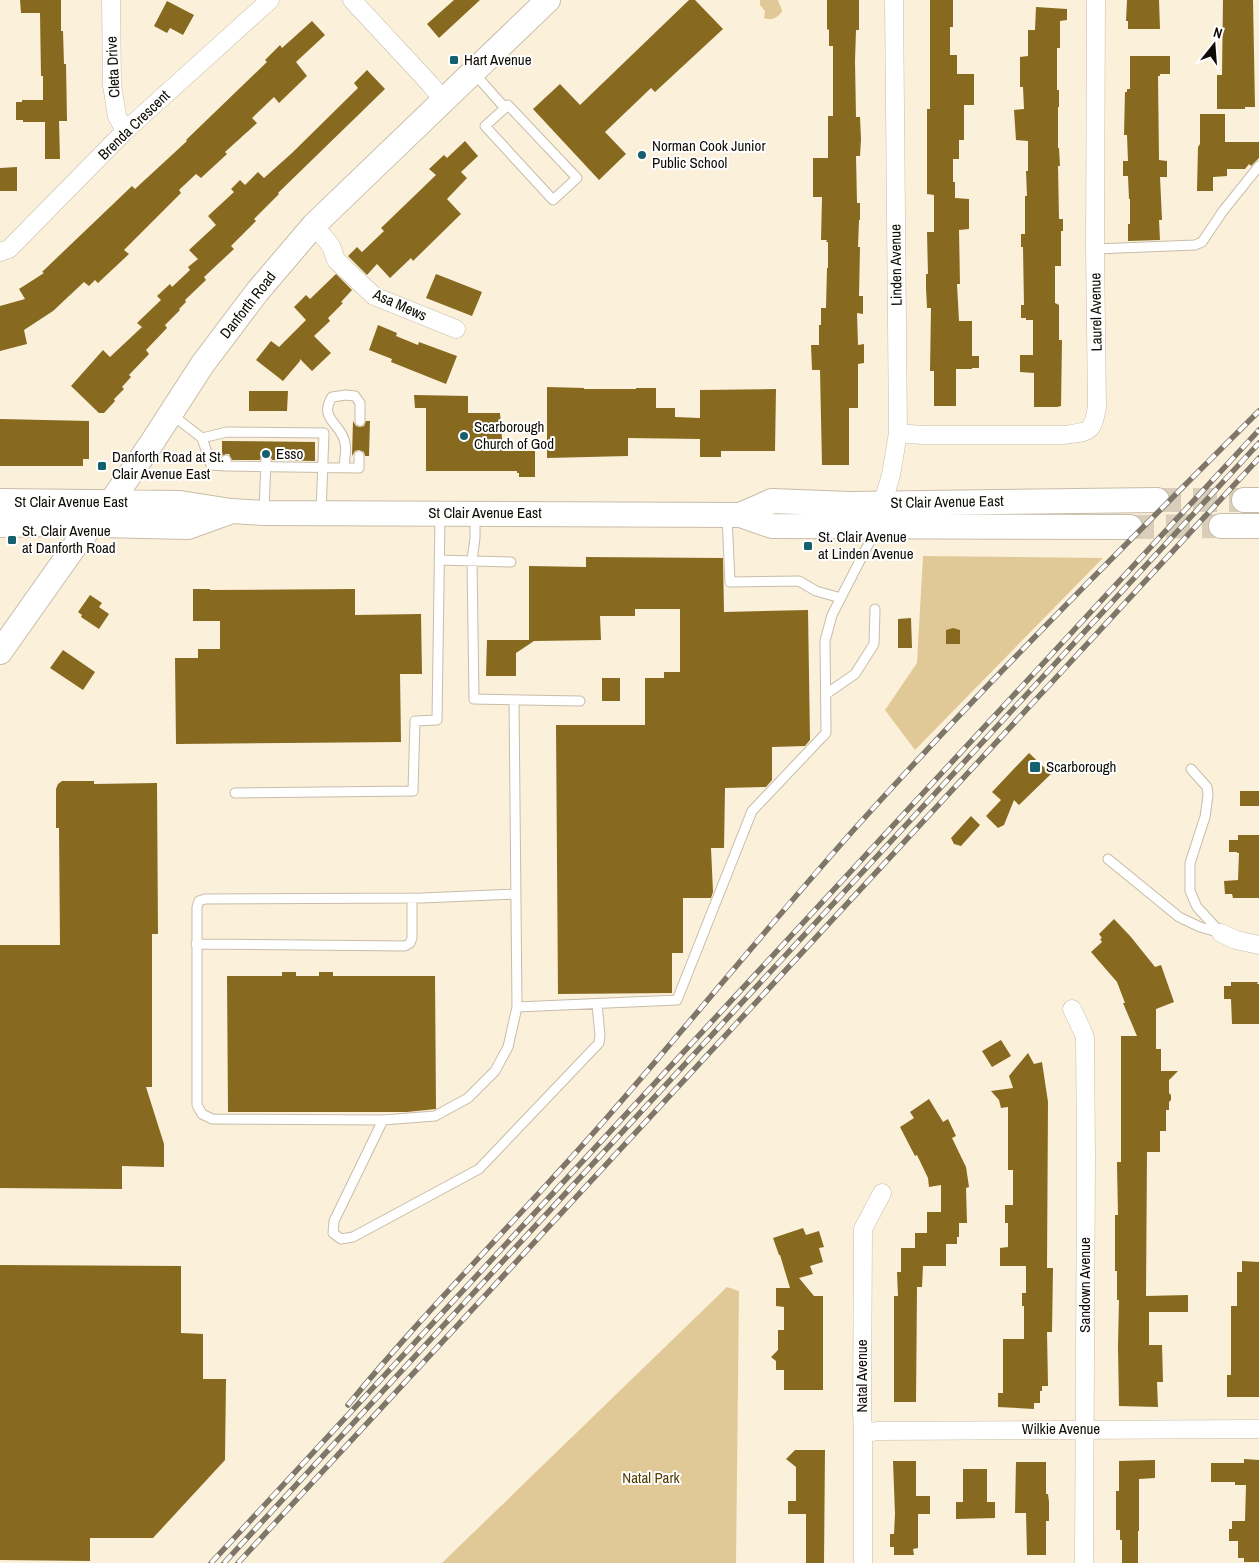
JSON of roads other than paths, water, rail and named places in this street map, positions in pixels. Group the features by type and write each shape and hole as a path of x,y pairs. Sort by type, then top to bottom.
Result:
{"main road":[{"name":"Danforth Road","path":"0,652 77,543 111,502 202,365 256,292 314,225 548,0"},
{"name":"St Clair Avenue East","path":"733,515 772,501 850,504 1157,500"},
{"name":"St Clair Avenue East","path":"0,501 180,503 231,511 264,512 733,515 772,526 875,528 1130,527"},
{"name":"St Clair Avenue East","path":"0,525 188,527 231,511"},
{"path":"1221,526 1259,526"}],"street":[{"name":"Cleta Drive","path":"111,0 112,85 116,116 125,131"},
{"name":"Brenda Crescent","path":"0,252 9,249 125,131 270,0"},
{"path":"352,0 443,100"},
{"name":"Linden Avenue","path":"875,528 891,475 898,433 894,0"},
{"name":"Laurel Avenue","path":"898,433 922,435 1064,435 1090,429 1094,425 1097,407 1095,249 1096,0"},
{"name":"Asa Mews","path":"314,225 331,246 336,260 374,296 456,329"},
{"path":"1221,933 1236,940 1259,944"},
{"name":"Sandown Avenue","path":"1072,1009 1085,1038 1084,1563"},
{"name":"Natal Avenue","path":"862,1563 863,1229 882,1193"},
{"name":"Wilkie Avenue","path":"863,1433 878,1431 1259,1429"}],"lane":[{"path":"472,72 506,108"},
{"path":"508,105 577,178 553,200 486,126 506,108 508,105"},
{"path":"1095,249 1195,245 1202,242 1223,211 1259,166"},
{"path":"344,468 345,442 327,412 327,404 332,397 346,394 355,396 360,402 360,421"},
{"path":"171,414 202,438 211,465 266,463 358,468 359,456"},
{"path":"202,438 313,437 324,433 321,512"},
{"path":"264,512 266,463"},
{"path":"235,793 413,791 415,721 437,720 440,513"},
{"path":"474,513 475,538 472,560 474,699 580,701"},
{"path":"733,515 730,582 799,581 816,591 841,598"},
{"path":"517,1007 678,1000 752,811 826,733 825,641 832,615 875,528"},
{"path":"439,560 510,562"},
{"path":"826,694 855,674 874,644 875,609"},
{"path":"514,700 516,894 517,1007 508,1047 495,1071 468,1098 435,1116 383,1120 212,1119 202,1114 196,1105 196,944 197,907 199,901 205,899 412,898 516,894"},
{"path":"1191,770 1207,787 1208,795 1205,817 1190,863 1190,891 1197,907 1221,933"},
{"path":"1108,860 1178,917 1200,927 1221,933"},
{"path":"196,944 405,946 410,943 412,938 412,898"},
{"path":"383,1120 334,1221 333,1234 341,1238 353,1237 479,1169 599,1043 597,1004"}],"tunnel":[{"path":"1157,500 1244,500"},
{"path":"1130,527 1221,526"}],"railway":[{"path":"348,1405 445,1294 611,1113 858,825 1056,615 1259,411"},
{"path":"211,1563 1259,430"},
{"path":"224,1563 1259,443"},
{"path":"238,1563 1259,458"}],"place":[{"name":"Hart Avenue","path":"454,60"},
{"name":"Norman Cook Junior Public School","path":"642,155"},
{"name":"Scarborough Church of God","path":"464,436"},
{"name":"Esso","path":"266,454"},
{"name":"Danforth Road at St. Clair Avenue East","path":"102,466"},
{"name":"St. Clair Avenue at Danforth Road","path":"12,540"},
{"name":"St. Clair Avenue at Linden Avenue","path":"808,546"},
{"name":"Scarborough","path":"1035,767"}],"park label":[{"name":"Natal Park","path":"651,1478"}]}
